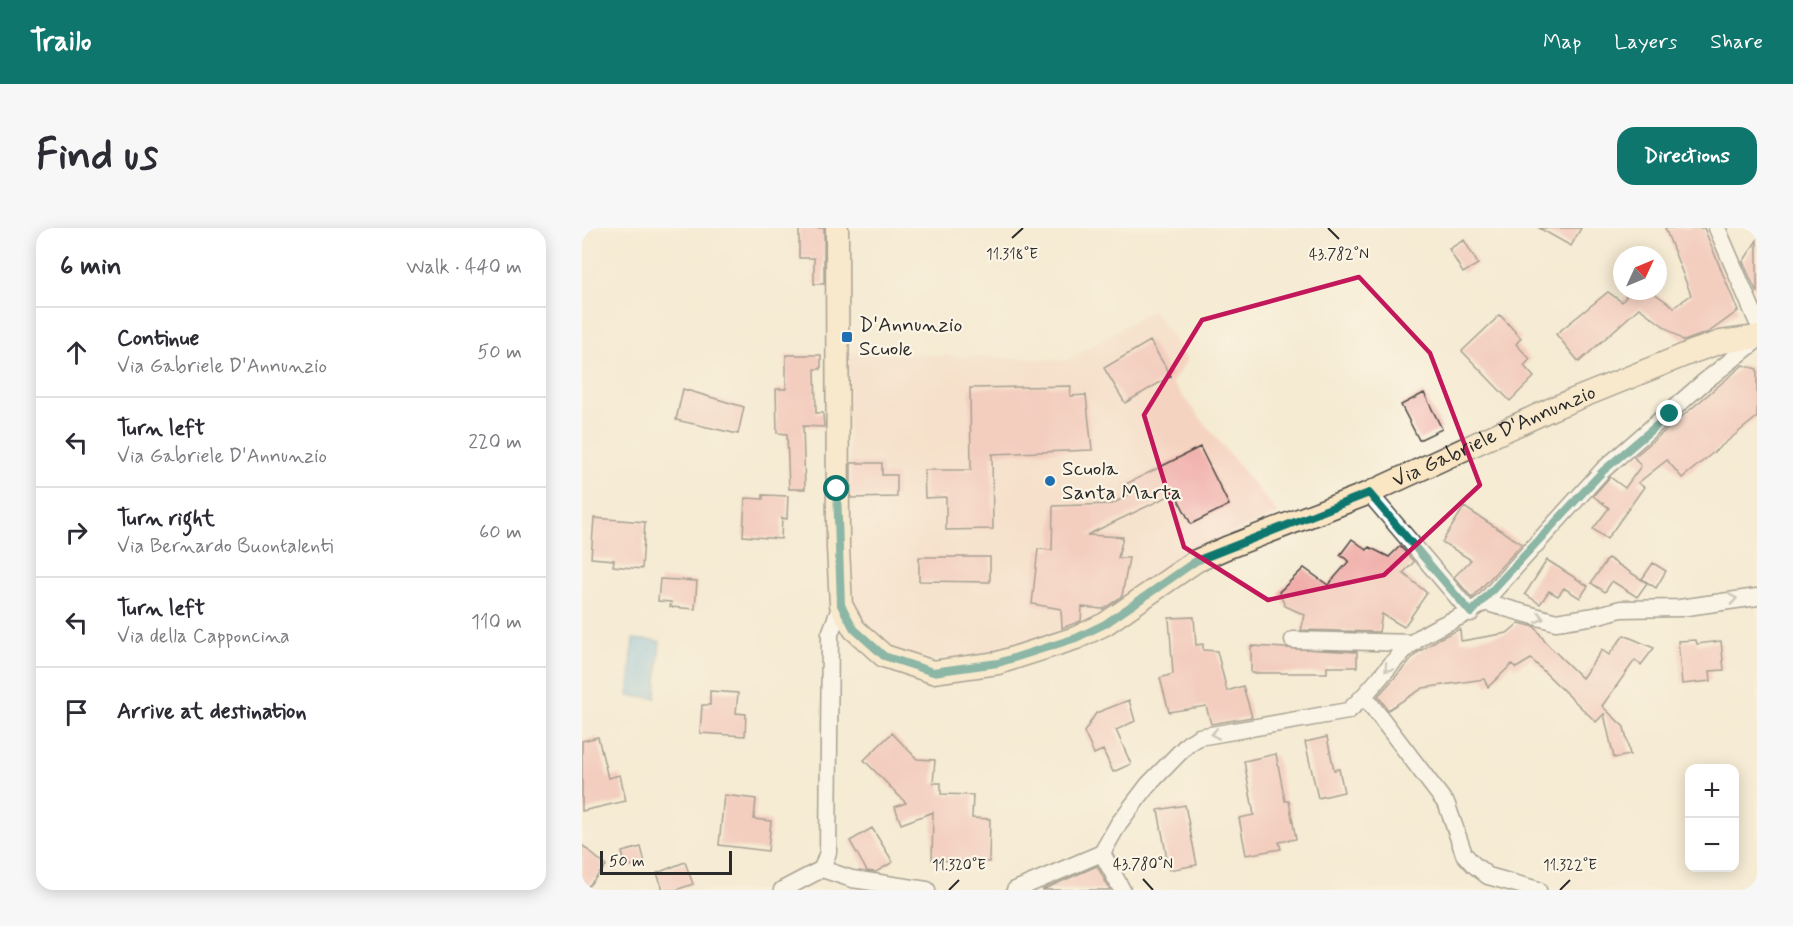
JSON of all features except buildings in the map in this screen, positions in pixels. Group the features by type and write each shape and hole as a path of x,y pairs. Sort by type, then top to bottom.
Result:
{"street":[{"name":"Via Gabriele D'Annunzio","path":"837,228 838,525 841,605 854,629 884,656 933,672 998,663 1076,638 1105,624 1196,561 1369,493 1577,399 1721,342 1757,339"},
{"path":"1717,228 1757,321"},
{"path":"1015,890 1102,853 1119,823 1148,785 1188,744 1199,737 1251,727 1335,716 1348,711 1365,698 1386,669 1414,643 1437,627 1471,613 1484,602 1603,471 1704,382 1757,339"},
{"path":"1369,493 1471,613"},
{"path":"1484,602 1556,622 1621,609 1680,608 1757,597"},
{"path":"782,890 822,869 828,852 830,634 841,605"},
{"path":"1293,640 1414,643"},
{"path":"1365,698 1447,805 1464,854 1468,859 1488,876 1539,890"},
{"path":"1102,853 1122,890"},
{"path":"822,869 852,879 927,890"}],"highlighted area":[{"path":"1359,277 1430,353 1480,485 1384,575 1268,600 1184,547 1144,415 1202,320"}],"shaded area":[{"name":"Scuola Santa Marta","path":"1153,309 1187,360 1172,383 1278,514 1197,547 1080,627 989,654 933,660 896,652 870,629 855,605 849,498 848,352 1067,360"}],"water":[{"path":"633,639 660,641 656,698 628,696"}],"place":[{"name":"D'Annunzio Scuole","path":"847,337"},
{"name":"Scuola Santa Marta","path":"1050,481"}],"route":[{"path":"837,489 841,605 854,629 884,656 933,672 998,663 1076,638 1105,624 1196,561 1369,493 1471,613 1484,602 1603,471 1670,414"}]}
